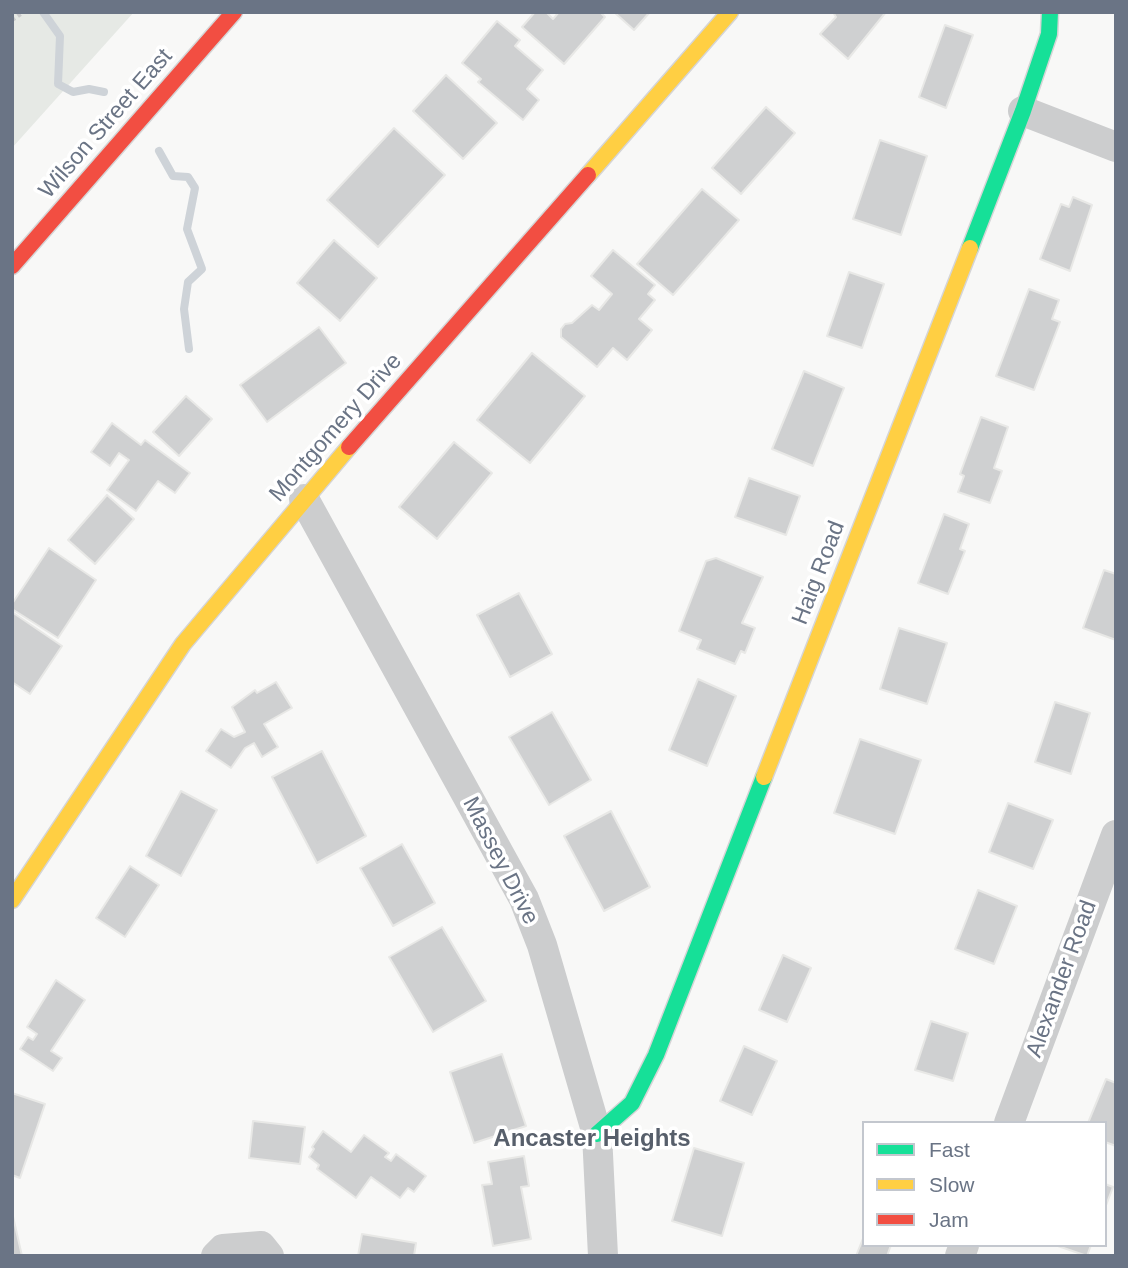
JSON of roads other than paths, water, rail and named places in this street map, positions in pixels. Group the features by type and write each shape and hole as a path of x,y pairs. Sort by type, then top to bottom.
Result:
{"street":[{"name":"Wilson Street East","path":"12,266 234,12"},
{"name":"Montgomery Drive","path":"12,900 40,854 183,644 304,499 730,12"},
{"name":"Haig Road","path":"597,1134 632,1103 656,1055 1023,111 1049,34 1050,12"},
{"path":"1023,111 1116,147"},
{"name":"Massey Drive","path":"304,499 524,899 542,945 597,1134 603,1256"},
{"name":"Alexander Road","path":"1010,1121 1116,835"},
{"path":"216,1256 223,1249 261,1245 269,1256"}],"waterway":[{"path":"43,12 60,36 58,84 73,92 89,89 104,92"},
{"path":"159,151 173,176 188,177 195,188 187,229 202,269 188,282 184,309 189,349"}],"district":[{"name":"Ancaster Heights","path":"592,1139"}]}
